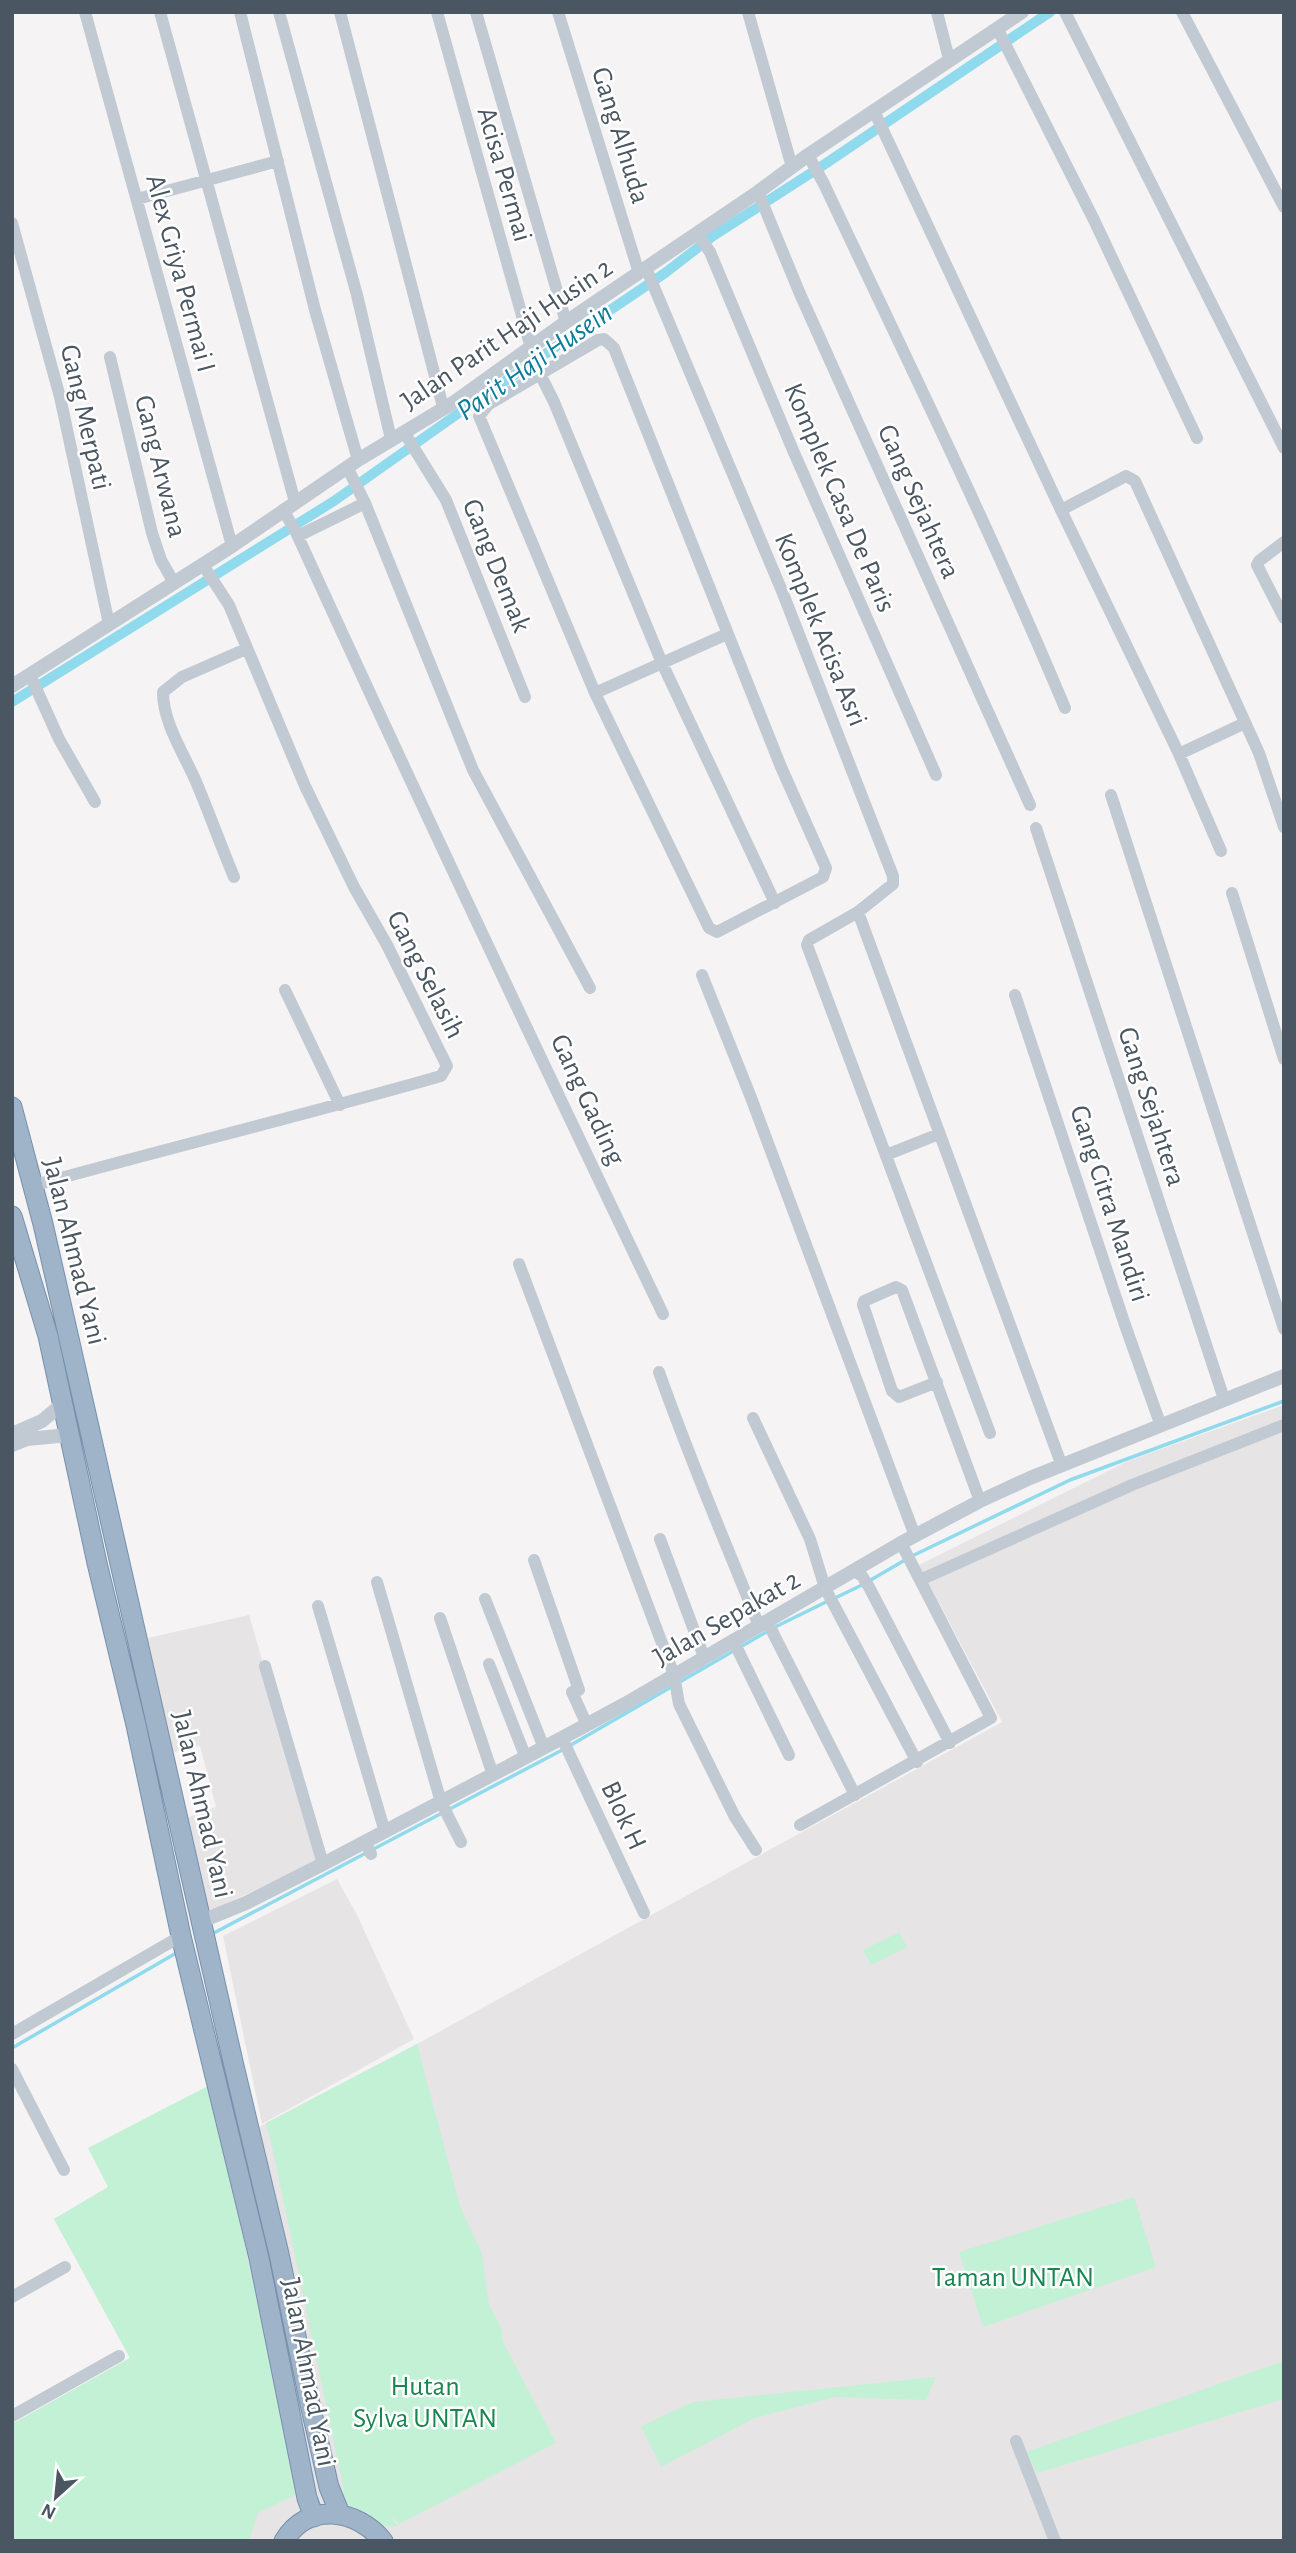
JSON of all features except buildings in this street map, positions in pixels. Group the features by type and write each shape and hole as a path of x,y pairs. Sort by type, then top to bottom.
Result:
{"highway":[{"name":"Jalan Ahmad Yani","path":"12,1107 46,1238 279,2254 329,2487 340,2514"},
{"name":"Jalan Ahmad Yani","path":"12,1216 48,1336 183,1943 259,2258 307,2498 314,2517"},
{"path":"162,1846 183,1841"},
{"path":"284,2541 299,2524 314,2517 340,2514 364,2522 383,2541"}],"street":[{"name":"Alex Griya Permai I","path":"85,12 232,546"},
{"name":"Alex Griya Permai I","path":"160,12 208,181 289,510 297,533"},
{"path":"240,12 354,472 365,503 473,770 590,988"},
{"name":"Gang Demak","path":"279,12 357,295 401,436 418,454 446,500 525,697"},
{"path":"340,12 443,407"},
{"name":"Acisa Permai","path":"436,12 530,351 662,663 775,903"},
{"path":"476,12 566,322"},
{"name":"Gang Alhuda","path":"558,12 644,271 659,294"},
{"path":"748,12 792,167"},
{"path":"937,12 949,59"},
{"path":"1065,12 1284,448"},
{"path":"1182,12 1284,207"},
{"name":"Jalan Parit Haji Husin 2","path":"12,686 174,583 206,568 232,546 354,472 443,407 530,351 566,322 699,236 792,167 875,114 949,59 1002,39 1014,15"},
{"path":"1002,39 1094,220 1197,438"},
{"path":"875,114 1179,754 1221,851"},
{"path":"809,157 1033,632 1065,708"},
{"path":"137,199 278,161"},
{"name":"Gang Sejahtera","path":"759,194 800,294 1030,805"},
{"name":"Gang Merpati","path":"12,223 60,397 109,624"},
{"name":"Komplek Casa De Paris","path":"699,236 710,252 792,448 936,775"},
{"name":"Komplek Acisa Asri","path":"659,294 782,591 893,876 893,884 858,912 809,940 807,945 886,1155"},
{"path":"598,340 610,342 727,634 825,868 823,877 717,932 709,928 595,693 479,416 489,404 540,370 598,340"},
{"name":"Gang Arwana","path":"110,357 152,533 161,560 174,583"},
{"path":"1061,510 1126,476 1135,481 1259,752 1284,827"},
{"path":"297,533 365,503"},
{"name":"Gang Gading","path":"297,533 469,906 663,1314"},
{"path":"1284,542 1259,561 1258,569 1284,618"},
{"name":"Gang Selasih","path":"32,1186 441,1076 446,1066 387,945 348,874 306,786 233,615 206,568"},
{"path":"595,693 727,634"},
{"path":"234,877 197,783 168,720 163,692 182,677 246,649"},
{"path":"31,675 59,739 95,802"},
{"path":"1179,754 1245,723"},
{"path":"1111,795 1284,1329"},
{"name":"Gang Sejahtera","path":"1036,828 1224,1399"},
{"path":"1232,892 1284,1059"},
{"path":"858,912 1062,1466"},
{"path":"702,975 750,1095 915,1536"},
{"path":"285,990 340,1105"},
{"name":"Gang Citra Mandiri","path":"1016,995 1161,1426"},
{"path":"939,1134 886,1155 990,1433"},
{"path":"519,1264 676,1685 679,1704 735,1817 756,1850"},
{"path":"937,1382 899,1396 892,1391 863,1305 864,1301 896,1287 902,1290 937,1382 980,1501"},
{"path":"659,1372 682,1438 768,1628 855,1795"},
{"name":"Jalan Sepakat 2","path":"203,1925 323,1864 367,1847 385,1832 441,1813 493,1775 587,1725 676,1685 704,1657 736,1647 827,1591 861,1578 905,1553 915,1536 980,1501 1284,1376"},
{"path":"12,1434 42,1421 62,1404"},
{"path":"753,1419 810,1539 827,1591 916,1762"},
{"path":"920,1580 1132,1485 1284,1426"},
{"path":"12,1446 27,1439 69,1435"},
{"path":"660,1539 704,1657"},
{"path":"800,1825 991,1718 905,1553"},
{"path":"534,1560 579,1690 572,1692 587,1725"},
{"path":"861,1578 950,1743"},
{"path":"377,1582 441,1813 461,1842"},
{"path":"485,1599 544,1748"},
{"path":"318,1606 385,1832"},
{"path":"440,1618 493,1775"},
{"path":"736,1647 789,1755"},
{"path":"489,1664 526,1758"},
{"path":"265,1667 323,1864"},
{"name":"Blok H","path":"563,1740 644,1913"},
{"path":"12,2034 183,1943"},
{"path":"12,2069 64,2170"},
{"path":"12,2297 65,2267"},
{"path":"12,2416 119,2357"},
{"path":"1016,2441 1055,2541"}],"shaded area":[{"path":"1284,1405 1284,2541 12,2541 12,2424 130,2358 54,2219 108,2187 218,2131 259,2127 417,2044 1002,1722 919,1565 1128,1461"},
{"path":"249,1615 320,1859 209,1912 184,1819 216,1807 200,1746 171,1753 148,1638"},
{"path":"337,1879 357,1915 414,2039 262,2124 223,1936"}],"green space":[{"path":"899,1932 907,1947 871,1965 863,1950"},
{"name":"Hutan Sylva UNTAN","path":"417,2044 460,2206 482,2254 489,2305 501,2327 503,2342 556,2443 399,2524 391,2516 397,2526 388,2526 363,2518 349,2507 338,2493 344,2491 266,2123"},
{"path":"208,2086 301,2492 258,2513 249,2541 12,2541 12,2424 130,2358 54,2219 108,2187 88,2148"},
{"name":"Taman UNTAN","path":"1134,2197 1156,2267 983,2327 959,2252"},
{"path":"1284,2361 1284,2399 1037,2473 1026,2452"},
{"path":"936,2377 926,2400 835,2397 755,2418 661,2467 641,2426 693,2402"}],"waterway":[{"name":"Parit Haji Husein","path":"12,702 334,501 665,273 713,236 1050,12"},
{"path":"912,1556 1070,1480 1284,1401"},
{"path":"869,1581 905,1560"},
{"path":"835,1598 862,1585"},
{"path":"775,1627 828,1601"},
{"path":"210,1935 564,1749 768,1631"},
{"path":"12,2048 178,1952"}]}
